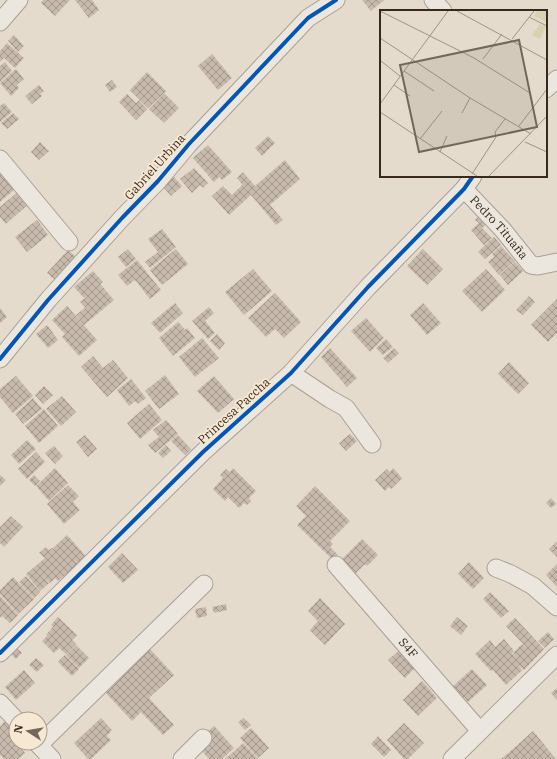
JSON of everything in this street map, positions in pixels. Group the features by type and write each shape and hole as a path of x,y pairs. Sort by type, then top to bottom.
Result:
{"street":[{"path":"0,22 19,0"},
{"name":"Gabriel Urbina","path":"0,360 48,300 122,218 158,181 189,144 308,18 336,0"},
{"path":"433,0 442,10"},
{"path":"547,89 557,79"},
{"path":"0,158 69,242"},
{"name":"Pedro Tituaña","path":"468,182 531,265 538,266 557,262"},
{"name":"Princesa Paccha","path":"0,653 203,452 291,373 368,287 468,182"},
{"path":"291,373 346,408 372,444"},
{"name":"S4F","path":"336,565 480,732"},
{"path":"496,568 533,586 557,607"},
{"path":"48,734 204,584"},
{"path":"452,759 557,656"},
{"path":"0,703 8,712"},
{"path":"182,759 203,738"},
{"path":"45,751 52,759"}],"building":[{"path":"43,0 70,0 55,16 41,3"},
{"path":"75,0 92,0 99,10 89,18"},
{"path":"362,0 384,0 371,11"},
{"path":"14,35 24,46 18,52 8,41"},
{"path":"7,43 24,58 15,68 4,58 0,62 0,51"},
{"path":"212,54 232,78 218,90 198,66"},
{"path":"5,62 12,71 0,82 0,66"},
{"path":"16,69 24,79 17,85 19,88 11,96 0,83"},
{"path":"147,72 166,91 148,108 130,90"},
{"path":"112,80 117,87 110,92 105,85"},
{"path":"39,85 44,91 40,94 42,96 32,104 25,96"},
{"path":"164,93 179,108 164,123 149,109"},
{"path":"127,94 136,103 139,100 147,109 136,120 119,102"},
{"path":"4,103 12,112 0,122 0,106"},
{"path":"13,113 19,119 7,129 1,123"},
{"path":"268,136 275,143 262,156 255,148"},
{"path":"40,142 49,151 39,160 31,152"},
{"path":"208,145 232,172 222,180 219,177 214,182 193,158"},
{"path":"285,160 300,179 270,205 283,220 276,225 251,195 229,215 212,196 223,186 232,195 242,185 248,192 237,178 243,172 255,186"},
{"path":"194,168 208,183 203,188 200,185 192,193 180,179"},
{"path":"0,171 20,185 0,202"},
{"path":"174,177 182,186 171,196 163,187"},
{"path":"22,188 32,201 6,224 0,217 0,207"},
{"path":"481,214 489,222 482,228 492,238 484,245 471,230 479,223 475,220"},
{"path":"37,220 48,235 27,252 15,237"},
{"path":"162,229 176,247 150,268 145,262 158,252 148,239"},
{"path":"494,237 501,245 485,259 478,252"},
{"path":"501,246 515,261 499,275 488,262 494,257 492,254"},
{"path":"128,249 136,259 126,267 118,257"},
{"path":"176,249 188,264 162,285 150,270"},
{"path":"423,249 443,269 427,285 407,266"},
{"path":"68,250 75,256 55,280 47,273"},
{"path":"137,260 161,290 150,299 135,280 127,286 118,275"},
{"path":"515,262 523,271 508,285 500,275"},
{"path":"253,269 272,291 244,315 225,292"},
{"path":"486,269 505,290 482,312 462,291"},
{"path":"93,271 103,282 100,284 114,300 84,325 76,315 85,308 80,302 88,296 84,298 74,287"},
{"path":"275,293 301,322 284,338 275,329 266,337 248,318"},
{"path":"529,296 535,302 523,315 516,310"},
{"path":"557,299 557,333 548,342 531,325"},
{"path":"175,303 183,313 160,333 151,323"},
{"path":"423,303 441,323 427,335 410,315"},
{"path":"67,306 97,340 79,356 62,337 65,334 52,320"},
{"path":"209,307 214,313 205,321 215,333 208,339 192,321"},
{"path":"0,308 7,317 0,323"},
{"path":"366,318 384,338 370,352 351,331"},
{"path":"178,322 185,330 187,328 195,338 173,356 159,338"},
{"path":"47,325 58,340 48,348 36,334"},
{"path":"217,334 225,343 219,350 210,341"},
{"path":"202,338 219,358 195,377 179,357"},
{"path":"386,339 393,347 383,355 376,348"},
{"path":"330,348 357,378 347,387 321,357"},
{"path":"394,348 399,353 388,363 383,358"},
{"path":"93,356 103,368 113,360 128,378 107,397 81,367"},
{"path":"509,362 529,383 518,394 498,374"},
{"path":"165,375 179,394 159,409 145,391"},
{"path":"16,376 33,396 13,413 0,397 0,389"},
{"path":"214,376 234,399 218,413 197,391"},
{"path":"131,379 146,398 138,404 135,401 129,406 117,390"},
{"path":"44,386 53,395 43,404 35,395"},
{"path":"62,396 76,412 61,426 46,409"},
{"path":"33,398 42,409 23,424 15,414"},
{"path":"149,404 162,420 140,439 127,423"},
{"path":"44,409 58,426 39,443 25,426"},
{"path":"166,420 178,434 155,453 148,445 159,437 153,430"},
{"path":"350,434 357,441 346,451 339,443"},
{"path":"85,435 97,449 88,457 76,442"},
{"path":"178,435 191,449 185,455 171,441"},
{"path":"27,440 36,449 19,464 11,455"},
{"path":"166,445 171,451 163,458 158,453"},
{"path":"54,446 63,456 55,464 45,453"},
{"path":"36,452 45,462 27,479 18,469"},
{"path":"55,468 68,483 49,501 36,486"},
{"path":"233,468 256,491 249,498 251,501 247,505 244,503 239,508 228,497 225,501 213,489 223,478 220,475 226,469 230,472"},
{"path":"393,468 402,478 391,489 389,487 385,491 375,480 387,469 390,472"},
{"path":"0,475 6,480 0,486"},
{"path":"34,475 40,481 35,486 29,480"},
{"path":"68,485 79,496 73,502 80,510 64,524 47,504"},
{"path":"315,486 350,521 330,541 333,544 330,547 338,555 333,560 297,525 306,516 296,506"},
{"path":"551,498 556,504 551,508 546,503"},
{"path":"11,516 23,527 4,547 0,543 0,527"},
{"path":"67,535 85,555 78,563 74,559 78,564 58,581 55,578 50,583 41,574 49,583 40,591 26,574 45,558 39,553 46,547 49,550 52,549"},
{"path":"362,539 378,555 367,566 365,564 356,573 342,559"},
{"path":"557,541 557,557 549,549"},
{"path":"122,553 138,570 123,583 108,567"},
{"path":"469,562 484,578 473,589 458,574"},
{"path":"557,564 557,587 546,575"},
{"path":"26,576 40,592 34,598 19,582"},
{"path":"13,577 34,599 18,614 0,594 0,590"},
{"path":"490,592 509,611 501,618 483,599"},
{"path":"0,596 18,615 10,623 0,616"},
{"path":"320,598 345,624 325,645 310,630 318,621 308,611"},
{"path":"226,604 227,610 214,613 212,607"},
{"path":"206,607 207,616 197,618 195,609"},
{"path":"58,617 77,635 72,640 76,644 66,654 59,648 54,653 42,641 53,627 51,625"},
{"path":"457,617 468,626 461,635 450,626"},
{"path":"515,618 544,649 524,670 517,664 522,670 506,685 493,670 491,671 475,654 490,640 495,647 504,639 514,651 512,653 518,660 513,653 522,644 528,649 506,626"},
{"path":"548,632 554,639 545,648 538,641"},
{"path":"76,645 89,658 79,668 66,655"},
{"path":"16,647 22,653 16,659 10,653"},
{"path":"402,648 418,665 405,678 388,660"},
{"path":"150,649 174,675 149,698 174,725 163,735 141,712 132,721 106,693"},
{"path":"65,655 79,669 72,676 58,662"},
{"path":"36,658 44,665 37,672 29,665"},
{"path":"472,669 487,685 468,702 453,686"},
{"path":"24,670 35,683 16,700 5,687"},
{"path":"422,681 437,698 418,716 403,700"},
{"path":"557,688 557,700 551,693"},
{"path":"101,718 112,730 107,736 111,740 91,759 88,759 74,743"},
{"path":"244,718 251,725 245,730 238,722"},
{"path":"5,721 8,724 8,751 23,751 25,753 18,759 4,759 0,755 0,726"},
{"path":"404,723 424,743 408,759 404,759 387,740"},
{"path":"214,726 234,748 222,759 209,759 201,750 213,738 207,732"},
{"path":"251,728 269,748 258,758 240,738"},
{"path":"533,731 556,759 501,759 514,748"},
{"path":"378,736 391,750 384,757 371,744"},
{"path":"243,743 258,759 225,759 232,753"}],"cycle path":[{"path":"0,359 48,300 122,218 158,181 189,144 308,18 336,0"},
{"path":"0,653 203,452 291,373 368,287 464,189 472,177"}]}
